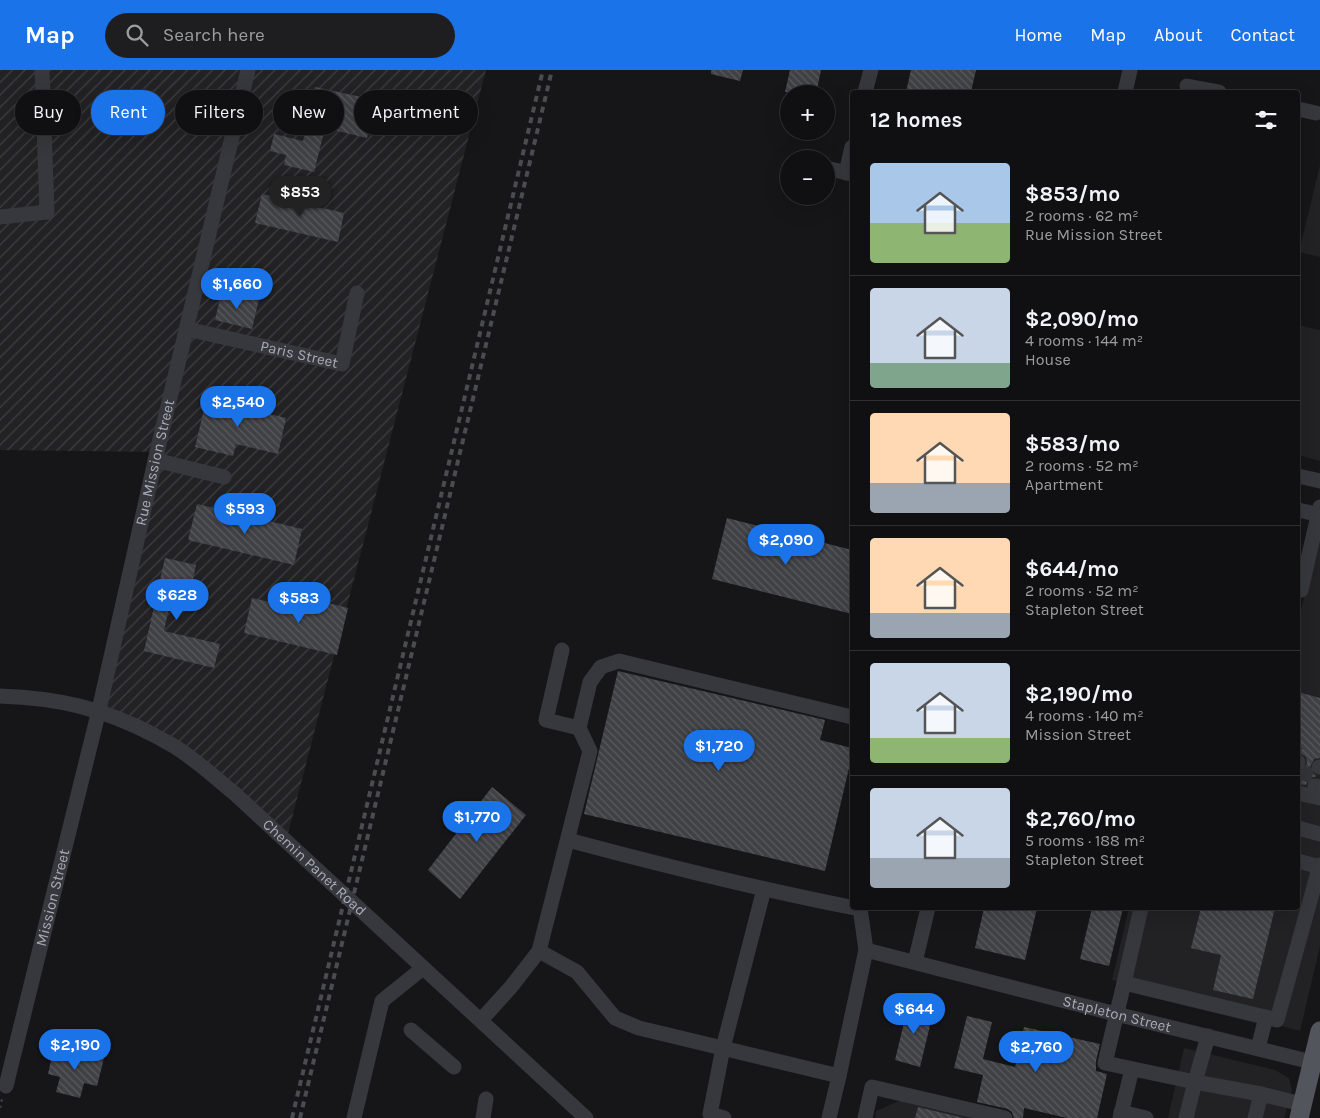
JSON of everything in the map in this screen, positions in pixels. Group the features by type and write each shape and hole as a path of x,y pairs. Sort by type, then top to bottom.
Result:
{"main road":[{"path":"1300,1111 1316,1063 1320,1031"}],"street":[{"path":"0,218 47,212 42,70"},
{"name":"Rue Mission Street","path":"98,710 155,460 248,70"},
{"path":"866,90 871,70"},
{"path":"1125,90 1130,70"},
{"path":"1187,86 1208,90"},
{"path":"1300,109 1316,113"},
{"path":"835,170 850,174"},
{"name":"Paris Street","path":"187,329 342,364 357,293"},
{"path":"155,460 224,477"},
{"path":"1300,476 1320,481"},
{"path":"1300,510 1319,512 1300,590"},
{"path":"562,650 546,720 579,728"},
{"path":"481,1020 511,987 538,951 590,751 579,728 590,682 601,667 619,661 850,717"},
{"name":"Chemin Panet Road","path":"0,696 64,702 98,710 134,724 178,748 207,770 586,1118"},
{"name":"Mission Street","path":"6,1086 98,710"},
{"path":"1300,792 1319,780"},
{"path":"1300,829 1320,834"},
{"path":"568,840 764,889 850,906"},
{"path":"1124,983 1277,1020 1314,911 1320,867 1300,862"},
{"path":"714,1117 723,1048 764,889"},
{"path":"830,1118 866,950 860,910"},
{"path":"915,962 928,910"},
{"path":"1141,910 1106,1063 1261,1094 1300,1111"},
{"name":"Stapleton Street","path":"866,950 1316,1063"},
{"path":"538,951 577,972 615,1018 639,1028 839,1076"},
{"path":"354,1118 382,1001 423,968"},
{"path":"1258,1048 1266,1017"},
{"path":"410,1030 454,1067"},
{"path":"1186,1118 1208,1036"},
{"path":"1132,1069 1120,1115 1146,1118"},
{"path":"865,1118 872,1087 1005,1118"},
{"path":"1255,1118 1261,1094"},
{"path":"483,1118 486,1099"}],"shaded area":[{"path":"0,70 486,70 478,101 478,90 354,90 354,135 469,135 286,841 207,770 99,710 157,452 0,450"},
{"path":"1320,165 1320,257 1300,252"},
{"path":"1300,325 1320,330 1320,461 1300,456"},
{"path":"1320,530 1320,946 1300,1031 1112,980 1129,910 1300,910 1300,615"},
{"path":"1184,1048 1275,1070 1289,1078 1292,1090 1284,1118 1168,1118"},
{"path":"906,1098 991,1118 875,1118 876,1111"}],"building":[{"path":"711,70 743,70 740,81 711,74"},
{"path":"790,70 821,70 818,85 787,85"},
{"path":"911,70 976,70 971,90 906,90"},
{"path":"315,87 329,90 314,90"},
{"path":"344,93 354,95 354,135 344,133"},
{"path":"274,135 303,141 304,135 323,135 314,172 284,165 286,155 270,151"},
{"path":"354,135 368,135 367,138"},
{"path":"262,194 344,213 338,242 255,223"},
{"path":"222,290 259,299 252,329 215,320"},
{"path":"208,393 235,400 233,405 286,418 278,454 236,444 233,456 195,447"},
{"path":"197,504 302,529 294,565 188,540"},
{"path":"727,518 850,549 850,614 712,579"},
{"path":"165,558 196,565 191,588 174,584 164,631 220,644 214,668 144,651"},
{"path":"252,598 309,611 312,599 348,608 337,655 244,633"},
{"path":"618,671 825,720 820,740 850,748 850,764 825,871 584,814"},
{"path":"1300,693 1320,698 1320,758 1314,759 1310,767 1311,772 1317,776 1308,779 1306,785 1300,784 1300,772 1303,771 1307,763 1306,757 1300,753 1302,748 1300,748"},
{"path":"492,787 526,815 460,899 428,870"},
{"path":"984,910 1037,910 1025,960 975,948"},
{"path":"1092,910 1123,910 1109,966 1080,959"},
{"path":"1200,910 1275,910 1253,999 1213,990 1221,955 1191,948"},
{"path":"909,1002 934,1009 920,1067 895,1060"},
{"path":"967,1016 992,1022 983,1059 1015,1067 1024,1027 1100,1044 1096,1071 1107,1074 1097,1118 1067,1118 1024,1108 1023,1118 1014,1118 1012,1112 1008,1109 977,1102 983,1075 954,1068"},
{"path":"54,1047 104,1058 97,1086 84,1083 80,1098 56,1092 60,1077 48,1074"},
{"path":"918,1107 964,1118 915,1118"}],"tunnel":[{"path":"1300,773 1317,777"}],"railway":[{"path":"292,1118 543,70"},
{"path":"300,1118 552,70"}]}
